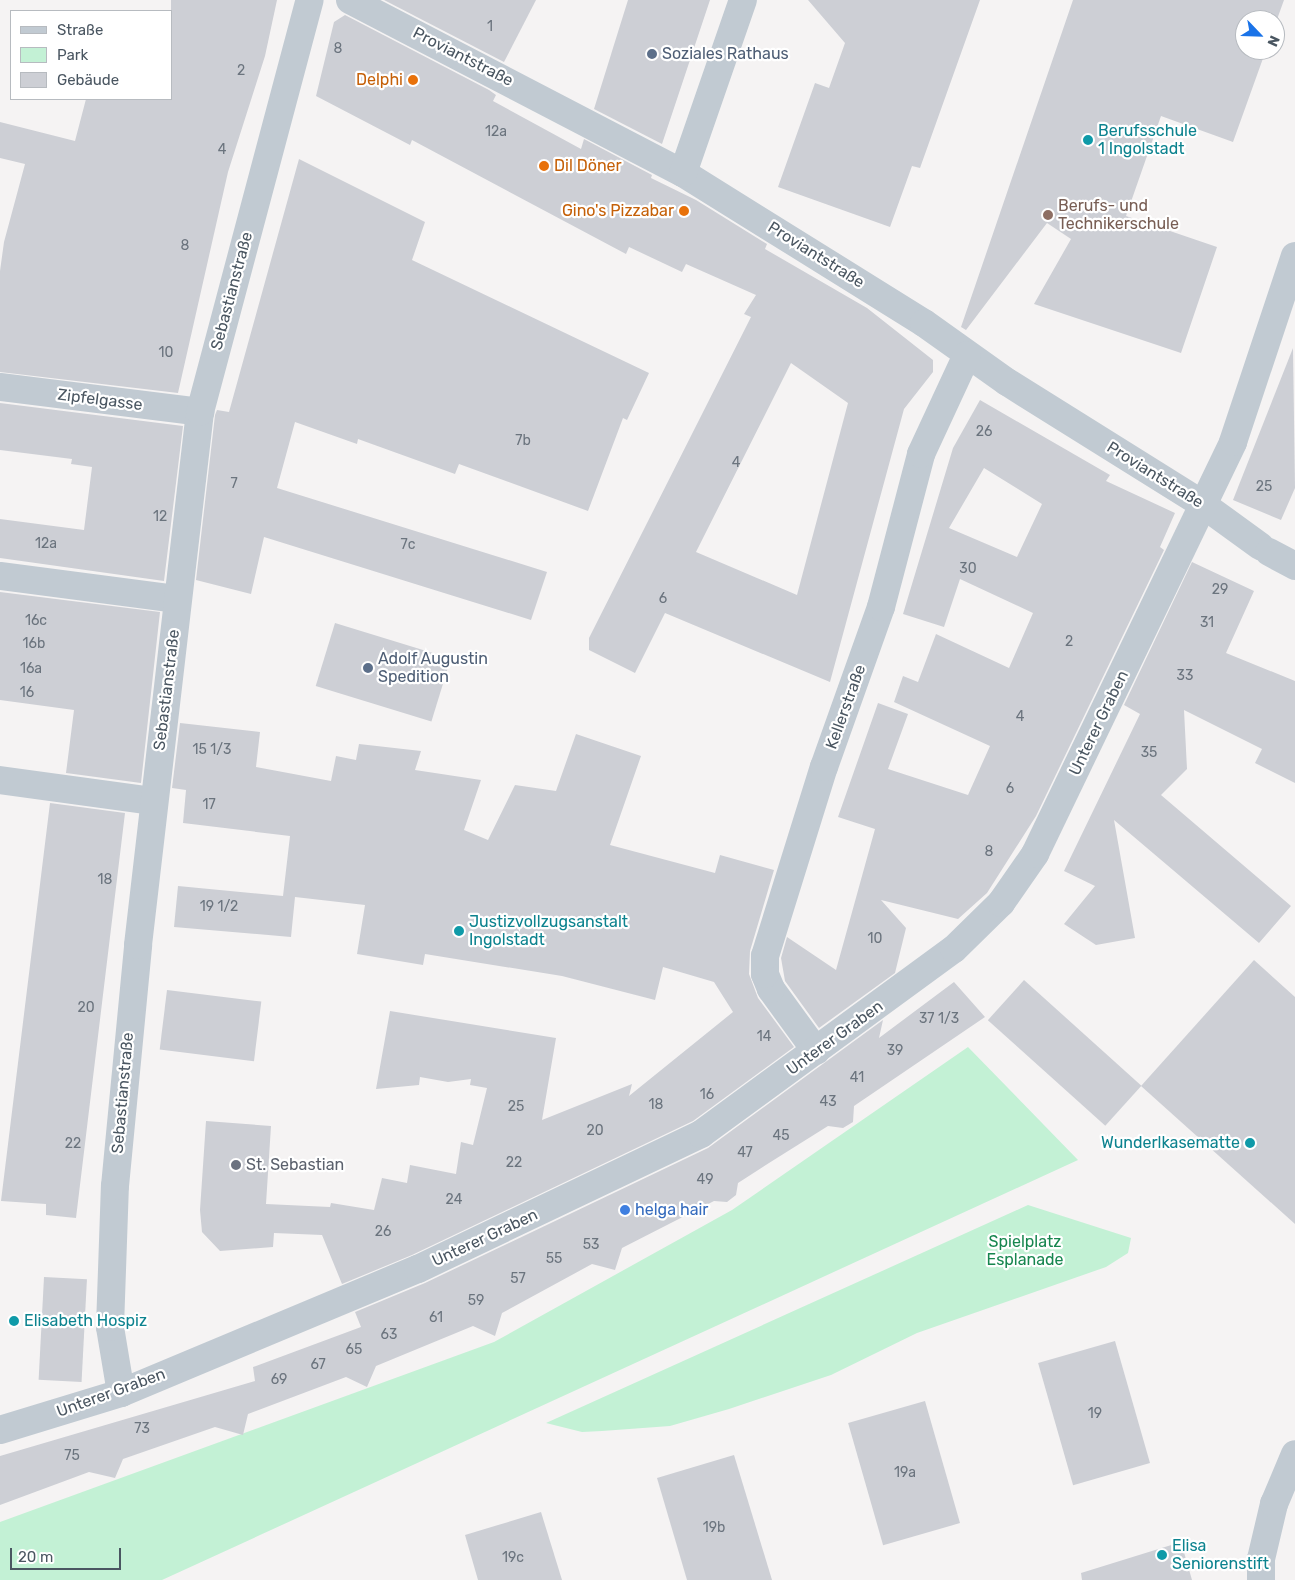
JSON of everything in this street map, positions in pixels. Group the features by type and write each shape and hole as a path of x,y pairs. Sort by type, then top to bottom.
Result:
{"street":[{"name":"Sebastianstraße","path":"121,1393 110,1327 114,1186 154,801 200,412 310,0"},
{"name":"Proviantstraße","path":"350,0 683,173 924,323 967,355 1202,504 1264,549 1295,566"},
{"path":"683,173 744,0"},
{"name":"Unterer Graben","path":"0,1430 121,1393 418,1269 692,1139 816,1051 954,949 1001,903 1035,854 1233,442 1295,256"},
{"name":"Kellerstraße","path":"816,1051 771,989 765,974 765,956 821,776 881,607 921,454 967,355"},
{"name":"Zipfelgasse","path":"0,388 200,412"},
{"path":"0,576 178,599"},
{"path":"0,780 154,801"},
{"path":"1261,1580 1261,1559 1274,1504 1295,1454"}],"green space":[{"path":"968,1047 1078,1160 162,1580 0,1580 0,1522 494,1342 732,1210"},
{"name":"Spielplatz Esplanade","path":"1028,1205 1131,1238 1128,1253 1106,1267 917,1333 831,1375 729,1409 670,1426 582,1432 546,1423"}],"building":[{"path":"171,0 277,0 265,56 228,172 178,393 0,372 0,271 4,242 25,164 0,158 0,122 75,141 86,100 172,100"},
{"path":"384,0 536,0 504,62"},
{"name":"Soziales Rathaus","path":"628,0 710,0 662,144 594,109"},
{"path":"808,0 980,0 920,168 912,166 890,227 778,187 815,83 829,88 845,43"},
{"name":"Berufsschule 1 Ingolstadt","path":"1073,0 1284,0 1280,10 1235,10 1235,60 1262,60 1233,142 1161,116 1126,216 1217,247 1181,353 1034,304 1071,239 1047,223 966,330 961,327"},
{"path":"345,15 489,90 496,95 493,101 581,149 584,139 652,175 651,178 696,200 767,244 765,249 867,308 933,360 933,372 904,409 830,682 665,613 635,673 589,650 589,638 751,317 744,314 756,295 686,264 682,272 629,247 626,254 412,140 410,145 316,96 334,22","holes":["791,363 848,403 797,595 696,552"]},
{"path":"299,159 425,222 412,260 649,373 627,420 623,418 588,511 459,464 455,474 358,439 357,444 295,422 277,488 547,572 531,620 264,537 251,594 196,580 215,415 217,410 229,412"},
{"path":"1293,348 1295,488 1281,520 1233,500"},
{"path":"980,400 1110,475 1106,481 1175,513 1160,547 1164,550 1036,816 987,893 958,919 881,900 906,928 895,973 819,1028 785,981 781,958 787,937 836,970 875,829 838,817 878,703 908,714 888,769 968,795 990,746 894,702 903,676 918,682 936,634 1009,668 1033,613 960,579 944,627 903,614 953,448","holes":["984,468 1042,504 1017,557 949,528"]},
{"path":"0,403 183,426 164,581 0,558 0,519 84,530 92,467 71,464 72,459 0,450"},
{"path":"1192,562 1254,591 1226,653 1295,681 1295,783 1255,763 1262,749 1184,710 1187,769 1161,795 1291,906 1259,943 1114,820 1135,938 1096,945 1064,924 1095,886 1064,871 1140,714 1124,705"},
{"path":"0,592 160,612 141,783 66,773 74,710 0,700"},
{"path":"335,623 451,658 431,721 316,686"},
{"path":"180,723 260,732 256,767 331,781 336,756 356,760 359,744 421,751 415,770 481,780 464,830 488,840 515,785 556,791 576,734 641,756 610,845 715,873 720,855 774,870 750,951 749,974 758,998 794,1047 693,1121 412,1255 342,1284 322,1235 274,1233 273,1247 220,1251 202,1232 200,1210 206,1121 271,1126 266,1204 330,1207 331,1203 374,1210 382,1178 407,1183 410,1165 456,1174 461,1142 473,1145 487,1088 470,1085 471,1079 448,1082 420,1077 419,1085 376,1089 390,1011 556,1038 542,1120 632,1084 629,1096 733,1012 714,982 663,967 655,1000 562,976 425,954 423,965 357,954 365,905 295,897 291,937 174,927 178,886 283,896 290,836 183,823 186,790 172,788"},
{"path":"50,803 125,813 76,1218 46,1215 46,1204 1,1201"},
{"name":"Wunderlkasematte","path":"1254,960 1295,997 1295,1224 1141,1086"},
{"path":"1024,980 1141,1086 1105,1126 988,1020"},
{"path":"954,982 985,1017 854,1106 853,1122 843,1128 828,1126 769,1163 738,1183 736,1195 727,1202 714,1201 622,1248 615,1270 592,1264 502,1313 495,1336 473,1326 376,1366 367,1387 346,1377 248,1414 243,1435 215,1427 123,1459 115,1478 89,1472 0,1505 0,1456 255,1381 253,1367 361,1327 355,1312 425,1283 708,1148 883,1020 879,1038"},
{"path":"167,990 261,1002 254,1061 160,1050"},
{"path":"44,1277 87,1279 82,1382 39,1380"},
{"path":"1115,1341 1150,1463 1073,1485 1038,1363"},
{"path":"925,1401 960,1523 883,1545 848,1423"},
{"path":"734,1455 772,1580 687,1580 657,1478"},
{"path":"541,1512 562,1580 478,1580 465,1535"},
{"name":"Elisa Seniorenstift","path":"1181,1542 1192,1580 1082,1580 1081,1573"}],"place":[{"name":"Soziales Rathaus","path":"652,54"},
{"name":"Delphi","path":"413,80"},
{"name":"Berufsschule 1 Ingolstadt","path":"1088,140"},
{"name":"Dil Döner","path":"544,166"},
{"name":"Gino's Pizzabar","path":"684,211"},
{"name":"Berufs- und Technikerschule","path":"1048,215"},
{"name":"Adolf Augustin Spedition","path":"368,668"},
{"name":"Justizvollzugsanstalt Ingolstadt","path":"459,931"},
{"name":"Wunderlkasematte","path":"1250,1143"},
{"name":"St. Sebastian","path":"236,1165"},
{"name":"helga hair","path":"625,1210"},
{"name":"Elisabeth Hospiz","path":"14,1321"},
{"name":"Elisa Seniorenstift","path":"1162,1555"}]}
